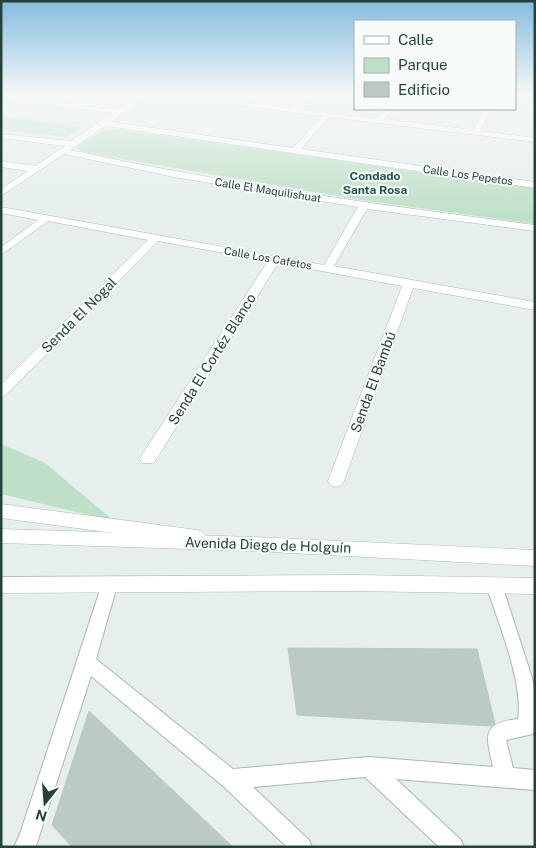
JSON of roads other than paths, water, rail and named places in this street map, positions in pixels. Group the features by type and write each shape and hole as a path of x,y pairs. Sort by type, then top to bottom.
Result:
{"street":[{"path":"1,193 86,135"},
{"name":"Calle Los Pepetos","path":"186,135 535,185"},
{"path":"296,150 310,135"},
{"path":"488,135 535,140"},
{"path":"1,136 72,144"},
{"name":"Calle El Maquilishuat","path":"62,152 180,176 364,206 535,228"},
{"path":"1,164 36,169"},
{"path":"327,269 364,206"},
{"name":"Calle Los Cafetos","path":"1,210 535,306"},
{"path":"1,252 46,218"},
{"name":"Senda El Nogal","path":"1,392 156,238"},
{"name":"Senda El Cortéz Blanco","path":"148,459 275,259"},
{"name":"Senda El Bambú","path":"336,481 409,284"},
{"path":"1,512 253,544"},
{"name":"Avenida Diego de Holguín","path":"1,536 253,544 535,558"},
{"path":"1,585 109,586 355,583 535,586"}],"lane":[{"path":"494,585 528,696 530,718 526,727 502,730 496,737 505,777"},
{"path":"24,847 29,839 87,662 109,586"},
{"path":"87,662 230,779 302,847"},
{"path":"369,767 454,847"},
{"path":"230,779 369,767 535,780"}],"district":[{"name":"Condado Santa Rosa","path":"375,183"}]}
